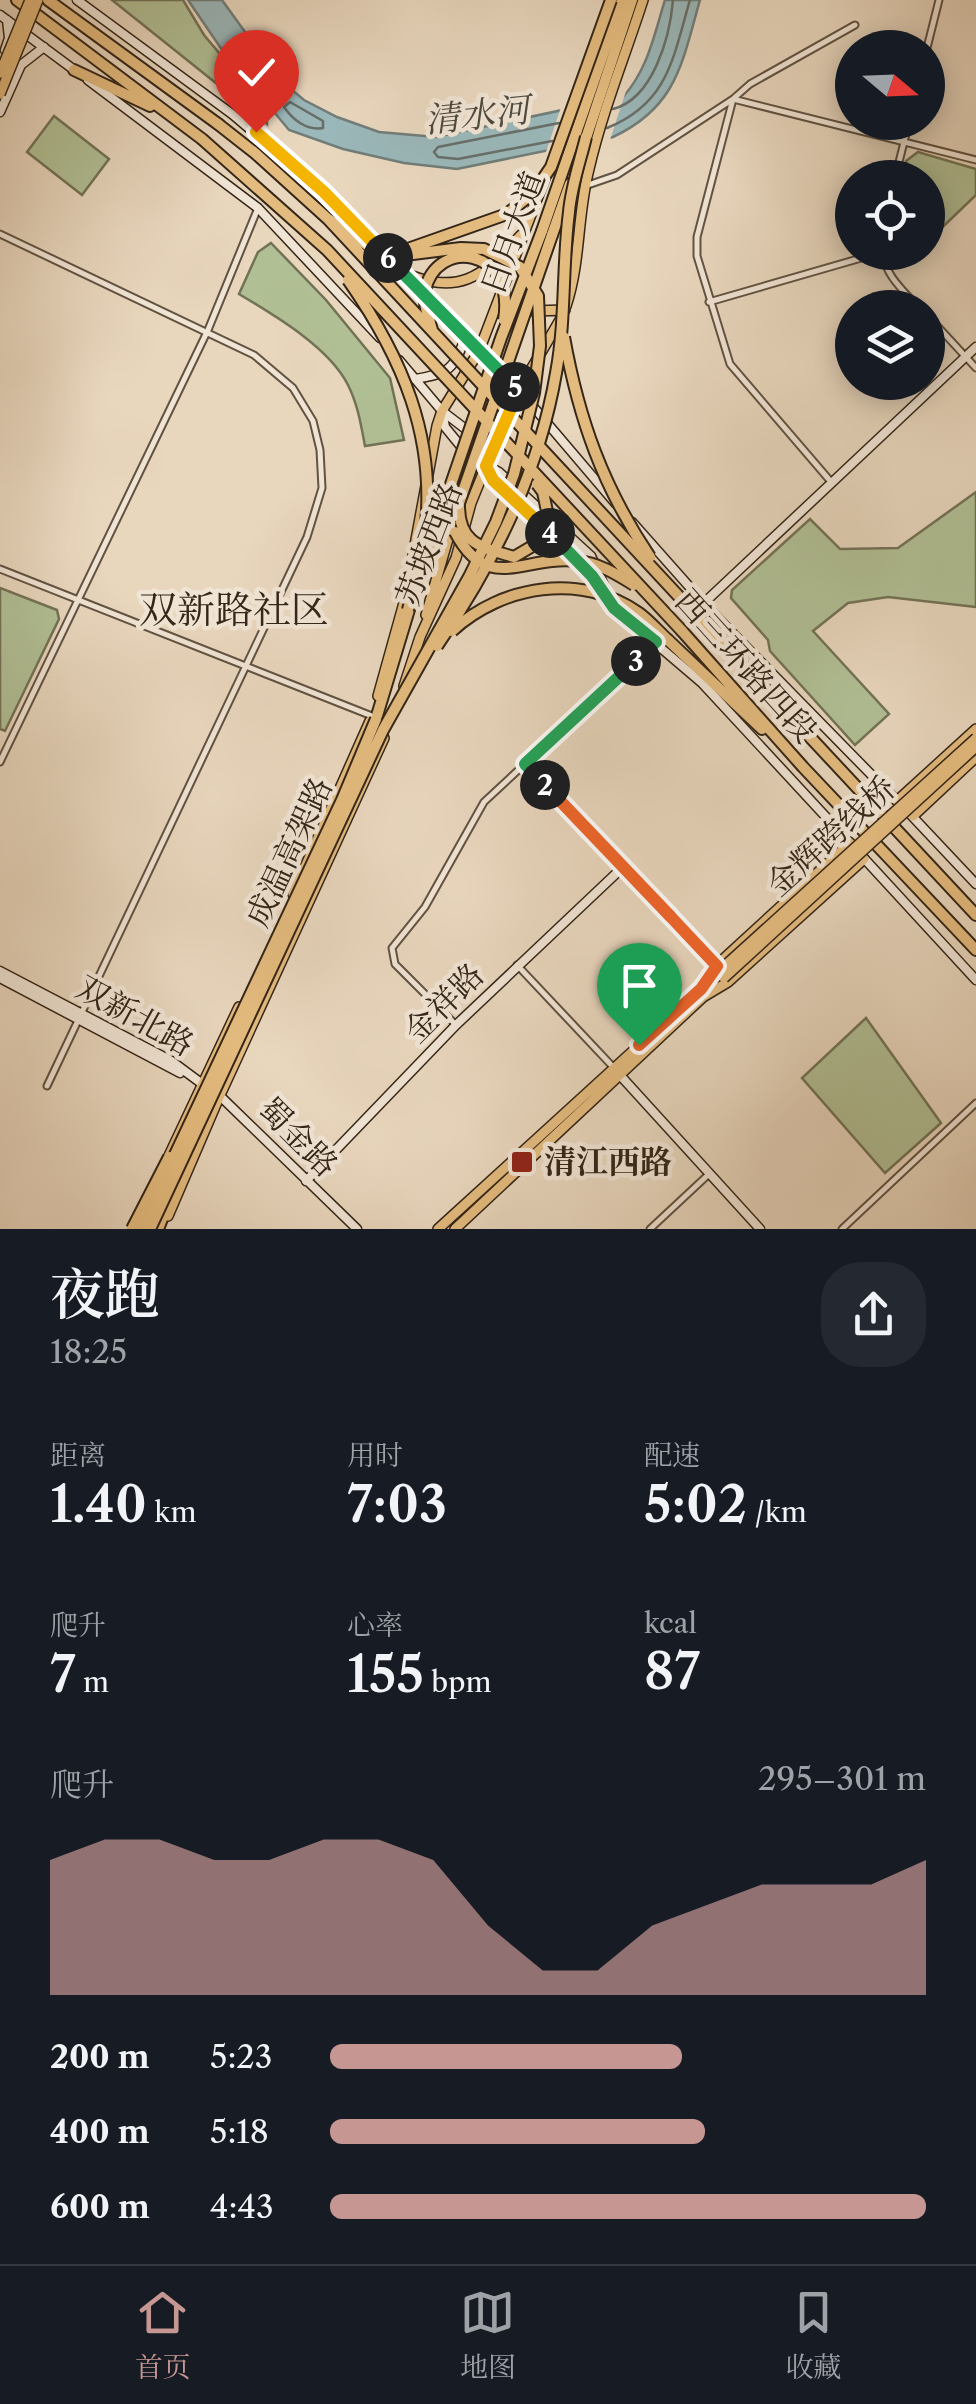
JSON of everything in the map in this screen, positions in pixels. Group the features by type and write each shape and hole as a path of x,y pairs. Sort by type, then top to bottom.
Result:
{"highway":[{"path":"17,0 202,139 327,250 375,319 398,360 419,420 425,460 425,532 408,610"},
{"path":"48,0 218,124 328,220 375,250 397,256 484,249 520,267 538,296 540,346 534,393 514,474 469,577 413,679"},
{"path":"375,250 422,247 507,214 534,192 558,150 608,0"},
{"name":"日月大道","path":"451,483 622,0"},
{"path":"510,446 543,492 549,521 536,544 514,557 471,541 458,522 459,503 632,0"},
{"path":"74,70 172,117"},
{"path":"413,679 492,557 536,459 556,373 569,207 586,137"},
{"name":"西三环路四段","path":"328,220 976,915"},
{"name":"西三环路四段","path":"327,250 976,950"},
{"path":"434,336 425,290 432,275 446,262 477,257 491,264 502,278 506,310 501,338"},
{"path":"562,328 573,386 594,455 626,521 667,583"},
{"path":"451,483 450,520 454,532 465,551 486,568 509,570 547,560 579,561 606,568 644,591"},
{"name":"成温高架路","path":"136,1229 160,1170 190,1127 342,800 376,719 451,483"},
{"path":"440,642 486,604 506,596 565,588 598,594 642,615 662,641 803,767"},
{"name":"成温高架路","path":"150,1229 383,730 413,679"},
{"path":"160,1229 188,1150"}],"main road":[{"path":"0,73 30,0"},
{"path":"0,94 38,0"},
{"path":"78,0 299,168 519,390 586,472 736,638 976,884"},
{"name":"苏坡西路","path":"136,1229 372,716 405,600 442,411 478,350 540,199 570,100 608,0"},
{"name":"苏坡西路","path":"160,1229 376,759 420,637 456,558 471,504 519,390 565,310 577,266 580,205 643,0"},
{"path":"4,18 258,208 442,411 493,450"},
{"path":"0,62 10,38 4,18"},
{"path":"0,112 22,65 44,48"},
{"path":"5,52 22,65"},
{"path":"400,271 427,283 462,281 485,273 526,229"},
{"path":"526,229 518,284 521,306 533,311 565,310"},
{"path":"414,379 438,376 448,370 456,361 464,337"},
{"path":"705,602 976,347"},
{"path":"442,411 452,437 499,472 592,556 614,608 662,641 976,980"},
{"path":"418,521 436,512 450,532 420,637"},
{"path":"897,801 976,729"},
{"name":"金辉跨线桥","path":"720,971 976,738"},
{"name":"金辉跨线桥","path":"720,971 976,747"},
{"path":"912,816 976,757"},
{"path":"438,1229 702,993 850,843"},
{"path":"702,993 728,982 864,858"},
{"name":"金祥路","path":"306,1180 456,1025 623,866"},
{"name":"双新北路","path":"0,975 202,1084"},
{"path":"617,1071 760,1229"},
{"path":"455,1229 617,1071"},
{"name":"蜀金路","path":"202,1084 220,1095 357,1229"}],"street":[{"path":"931,30 938,0"},
{"path":"585,186 617,175 750,84 855,26"},
{"path":"733,99 976,160"},
{"path":"733,99 696,237 696,256 730,364 832,484"},
{"path":"900,160 904,142"},
{"path":"0,762 208,330 258,208"},
{"path":"0,234 254,354 293,388 313,420 320,450 322,488 307,537 47,1086"},
{"path":"709,302 835,266"},
{"path":"888,270 903,290"},
{"path":"945,334 976,368"},
{"path":"0,569 372,716"},
{"path":"456,1025 395,964 392,948 425,907 478,809 662,641"},
{"path":"525,764 720,971"},
{"path":"517,966 617,1071"},
{"path":"842,1229 976,1104"},
{"path":"650,1229 709,1174"}],"green space":[{"path":"112,0 183,0 204,35 267,110 267,124"},
{"path":"54,116 109,159 82,195 27,152"},
{"path":"918,152 976,169 976,195 945,225 945,160 907,160"},
{"path":"271,243 326,300 390,378 404,440 365,446 354,400 339,371 300,333 239,294 258,252"},
{"path":"976,492 976,607 888,597 848,603 813,631 889,714 855,745 770,651 768,640 731,598 732,590 810,519 840,549 898,548"},
{"path":"0,588 57,610 59,619 5,731 0,729"},
{"path":"866,1018 941,1123 885,1173 802,1078"}],"water":[{"path":"188,0 222,0 279,79 304,100 379,132 436,137 623,97 644,63 665,0 700,0 674,81 651,112 634,125 613,137 457,169 404,163 343,149 289,130 220,47"}],"pier":[{"path":"629,82 609,143 544,158 561,107 620,92"}],"place":[{"name":"清江西路","path":"522,1162"}],"district":[{"name":"双新路社区","path":"234,610"}],"route":[{"path":"256,132 324,192 519,390 486,466 493,480 563,545 592,576 614,608 656,642 525,764 717,966 701,989 639,1045"}],"water label":[{"name":"清水河","path":"477,115"}]}
